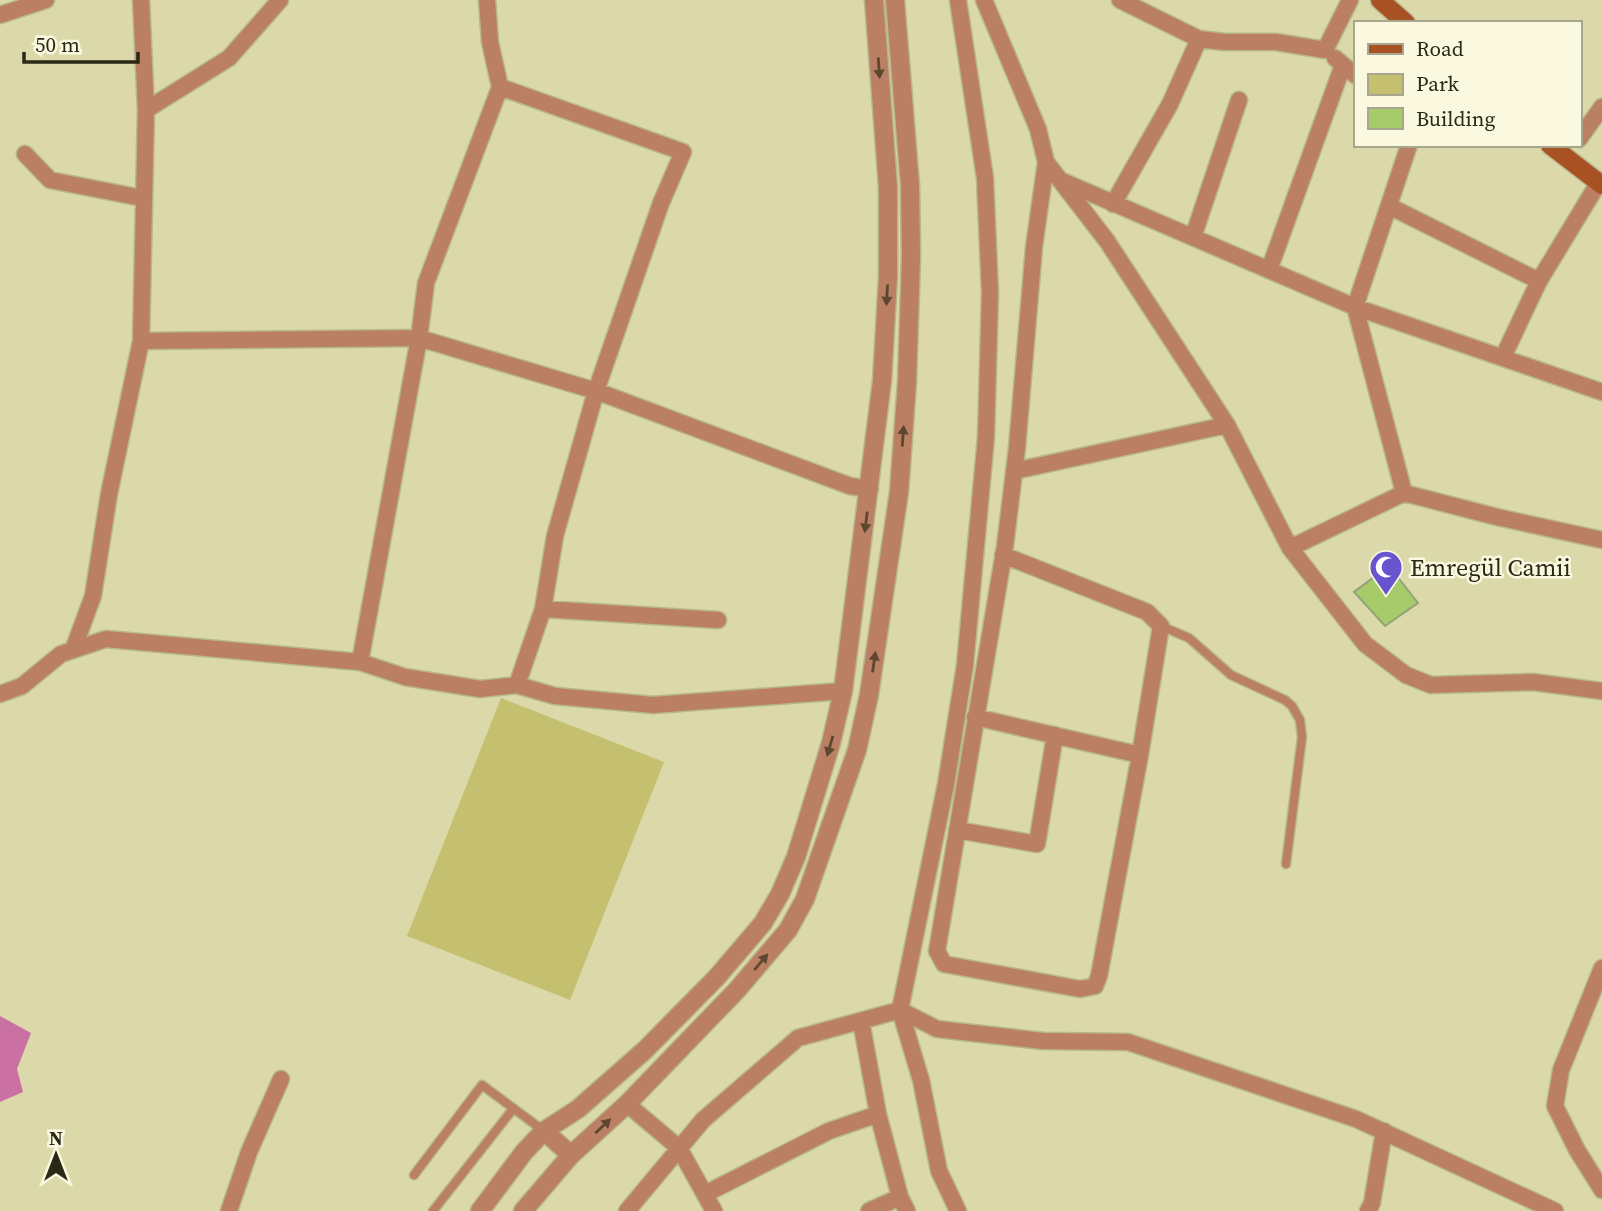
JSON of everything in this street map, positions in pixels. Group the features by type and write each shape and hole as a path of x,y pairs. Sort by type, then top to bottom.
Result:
{"main road":[{"path":"1380,0 1404,21"},
{"path":"1570,151 1600,183"}],"street":[{"path":"0,15 46,0"},
{"path":"73,650 93,596 109,494 141,341 146,110 141,0"},
{"path":"146,110 229,58 280,0"},
{"path":"360,662 419,338 426,283 500,86 490,42 487,0"},
{"path":"480,1211 524,1152 544,1131 578,1109 645,1050 717,977 762,923 780,894 796,856 831,743 843,691 882,381 888,277 888,187 874,0"},
{"path":"523,1211 571,1155 633,1108 788,930 805,899 858,750 869,695 899,492 908,354 910,185 895,0"},
{"path":"958,0 985,178 990,293 986,437 965,665 946,784 900,1010 920,1080 939,1171 958,1211"},
{"path":"984,0 1038,129 1046,162 1034,247 1014,471 1003,555 937,951 944,964 1080,989 1095,986 1099,976 1161,626 1147,612 1003,555"},
{"path":"1120,0 1199,39 1276,42 1325,50 1349,70 1269,270"},
{"path":"1325,50 1350,0"},
{"path":"1114,204 1170,104 1199,39"},
{"path":"500,86 683,152 661,203 596,391 555,536 543,609 517,685"},
{"path":"1193,237 1239,100"},
{"path":"1581,136 1602,107"},
{"path":"1404,493 1355,307 1408,147"},
{"path":"25,153 50,180 142,198"},
{"path":"1046,162 1107,241 1227,425 1290,548 1365,644 1406,676 1430,685 1533,682 1601,693"},
{"path":"1059,180 1355,307 1601,390"},
{"path":"1503,357 1539,281 1600,183"},
{"path":"1389,206 1539,281"},
{"path":"141,341 419,338 596,391 850,486 870,489"},
{"path":"1014,471 1227,425"},
{"path":"1290,548 1404,493 1602,540"},
{"path":"543,609 718,620"},
{"path":"0,694 22,686 61,654 106,639 360,662 405,677 480,689 517,685 555,696 653,705 843,691 869,695"},
{"path":"975,717 1140,755"},
{"path":"957,830 1037,844 1055,735"},
{"path":"1602,968 1561,1070 1555,1106 1577,1150 1602,1190"},
{"path":"627,1211 703,1119 798,1038 900,1010 937,1030 1043,1041 1128,1042 1356,1119 1555,1211"},
{"path":"860,1021 878,1114 904,1204 869,1211"},
{"path":"229,1211 249,1152 281,1079"},
{"path":"633,1108 679,1148 714,1211"},
{"path":"705,1194 829,1131 878,1114"},
{"path":"544,1131 571,1155"},
{"path":"1368,1211 1372,1203 1384,1131"}],"lane":[{"path":"1161,626 1189,638 1231,675 1278,696 1296,712 1302,737 1286,864"},
{"path":"414,1175 482,1085 544,1131"},
{"path":"433,1211 513,1109"}],"green space":[{"path":"501,698 664,762 570,1000 407,936"}],"shaded area":[{"path":"0,1016 31,1033 17,1069 23,1092 0,1102"}],"building":[{"name":"Emregül Camii","path":"1389,566 1418,603 1385,626 1354,592"}],"place":[{"name":"Emregül Camii","path":"1386,597"}]}
